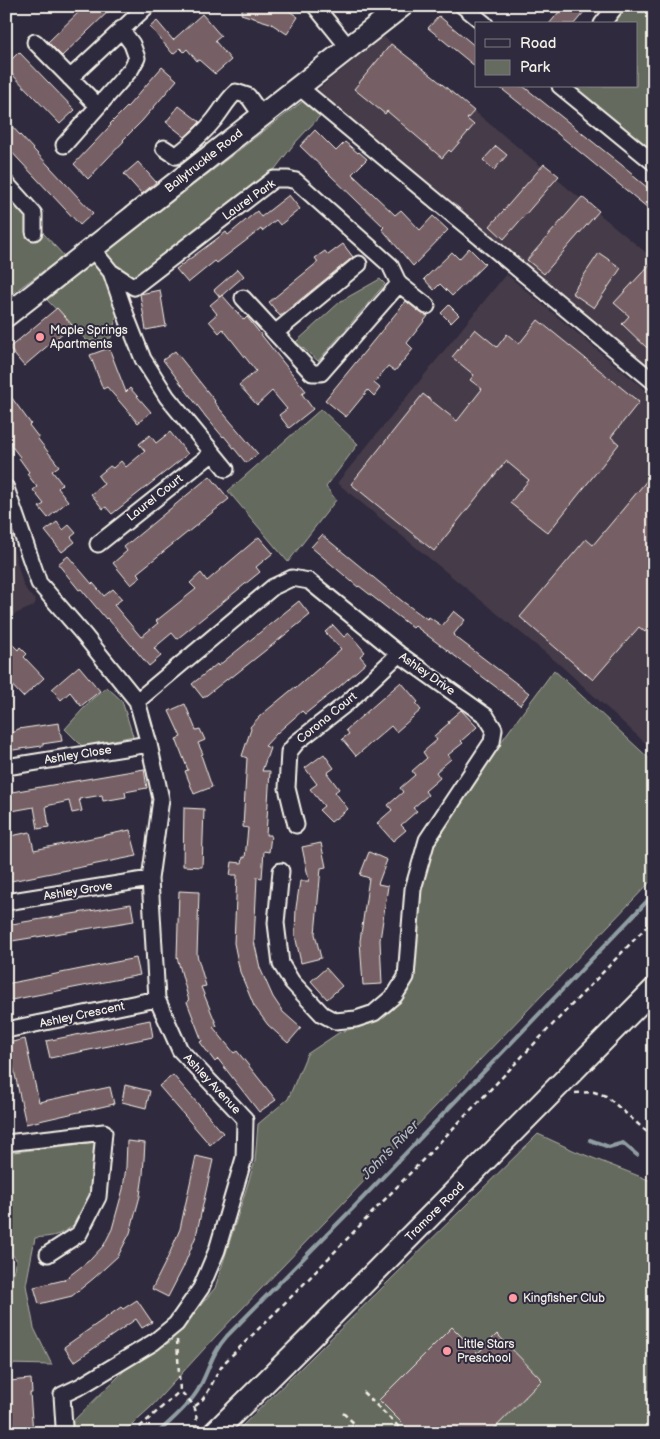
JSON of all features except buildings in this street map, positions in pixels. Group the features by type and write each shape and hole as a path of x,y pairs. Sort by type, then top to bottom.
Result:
{"main road":[{"name":"Ballytruckle Road","path":"6,316 402,6"},
{"name":"Tramore Road","path":"214,1433 654,988"}],"street":[{"path":"70,78 147,6"},
{"path":"315,6 348,48"},
{"path":"463,6 483,22"},
{"path":"604,22 616,6"},
{"path":"64,145 131,69 137,58 132,44 121,29"},
{"path":"36,42 98,106"},
{"path":"299,87 654,382"},
{"path":"562,88 654,163"},
{"path":"164,148 176,156 198,139 214,120 227,100 236,92 248,96 262,116"},
{"name":"Laurel Park","path":"92,249 111,272 134,286 274,179 288,179 296,181 390,265 399,284 427,306"},
{"path":"6,183 34,214 34,232"},
{"path":"275,332 359,264"},
{"name":"Laurel Park","path":"111,272 143,359 168,397 226,470"},
{"path":"243,298 312,373 321,373 399,284"},
{"name":"Laurel Court","path":"98,544 213,453"},
{"path":"6,488 39,583 137,701"},
{"name":"Ashley Drive","path":"137,701 273,587 292,578 309,581 399,654 486,716 494,729 492,742 427,840 413,889 406,978 395,995 374,1013 356,1020 335,1021 322,1014 292,982 282,964 276,923 281,871"},
{"name":"Corona Court","path":"296,825 287,788 289,752 297,742 347,703 399,654"},
{"name":"Ashley Avenue","path":"64,1426 62,1395 82,1386 154,1342 176,1324 202,1288 217,1250 244,1158 244,1119 180,1050 157,999 150,879 161,799 137,701"},
{"name":"Ashley Close","path":"6,767 149,744"},
{"name":"Ashley Grove","path":"6,902 150,879"},
{"name":"Ashley Crescent","path":"6,1030 157,999"},
{"path":"6,1143 104,1132 98,1197 79,1234 48,1254"}],"path":[{"path":"194,1406 203,1399 221,1366 297,1291 654,919"},
{"path":"571,1094 587,1091 603,1094 654,1138"},
{"path":"176,1324 180,1391 194,1406 196,1412 196,1433"},
{"path":"133,1433 180,1391"},
{"path":"362,1392 405,1433"},
{"path":"343,1413 355,1424 353,1426 360,1433"},
{"path":"346,1433 353,1426"}],"shaded area":[{"path":"383,36 654,259 654,372 316,91"},
{"path":"506,274 654,397 654,751 559,664 337,483"},
{"path":"6,522 23,584 36,601 34,606 6,618"}],"green space":[{"path":"624,6 654,6 654,154 575,91 574,88 638,88 638,22 611,22"},
{"path":"303,101 320,116 294,144 275,169 123,289 111,338 87,341 47,300 84,269"},
{"path":"6,192 64,256 6,298"},
{"path":"380,279 385,284 318,361 296,342 341,301"},
{"path":"321,409 358,444 326,487 336,500 288,562 228,491"},
{"path":"554,670 654,763 654,878 216,1336 151,1407 122,1433 61,1433 128,1367 170,1342 215,1288 255,1161 258,1124 288,1099 307,1054 340,1032 370,1024 391,1011 409,991 422,888 431,850 506,735"},
{"path":"107,687 122,701 133,736 83,747 65,729 92,699"},
{"name":"Kingfisher Club","path":"538,1134 575,1151 654,1182 654,1433 235,1433"},
{"path":"97,1142 90,1195 79,1218 71,1227 59,1234 35,1238 26,1285 34,1328 52,1365 6,1364 6,1308 16,1259 6,1247 6,1153"}],"waterway":[{"name":"John's River","path":"158,1433 194,1396 217,1349 227,1336 356,1205 654,894"},
{"path":"590,1140 609,1147 623,1143 637,1155"}],"place":[{"name":"Maple Springs Apartments","path":"40,337"},
{"name":"Kingfisher Club","path":"513,1298"},
{"name":"Little Stars Preschool","path":"447,1351"}]}
